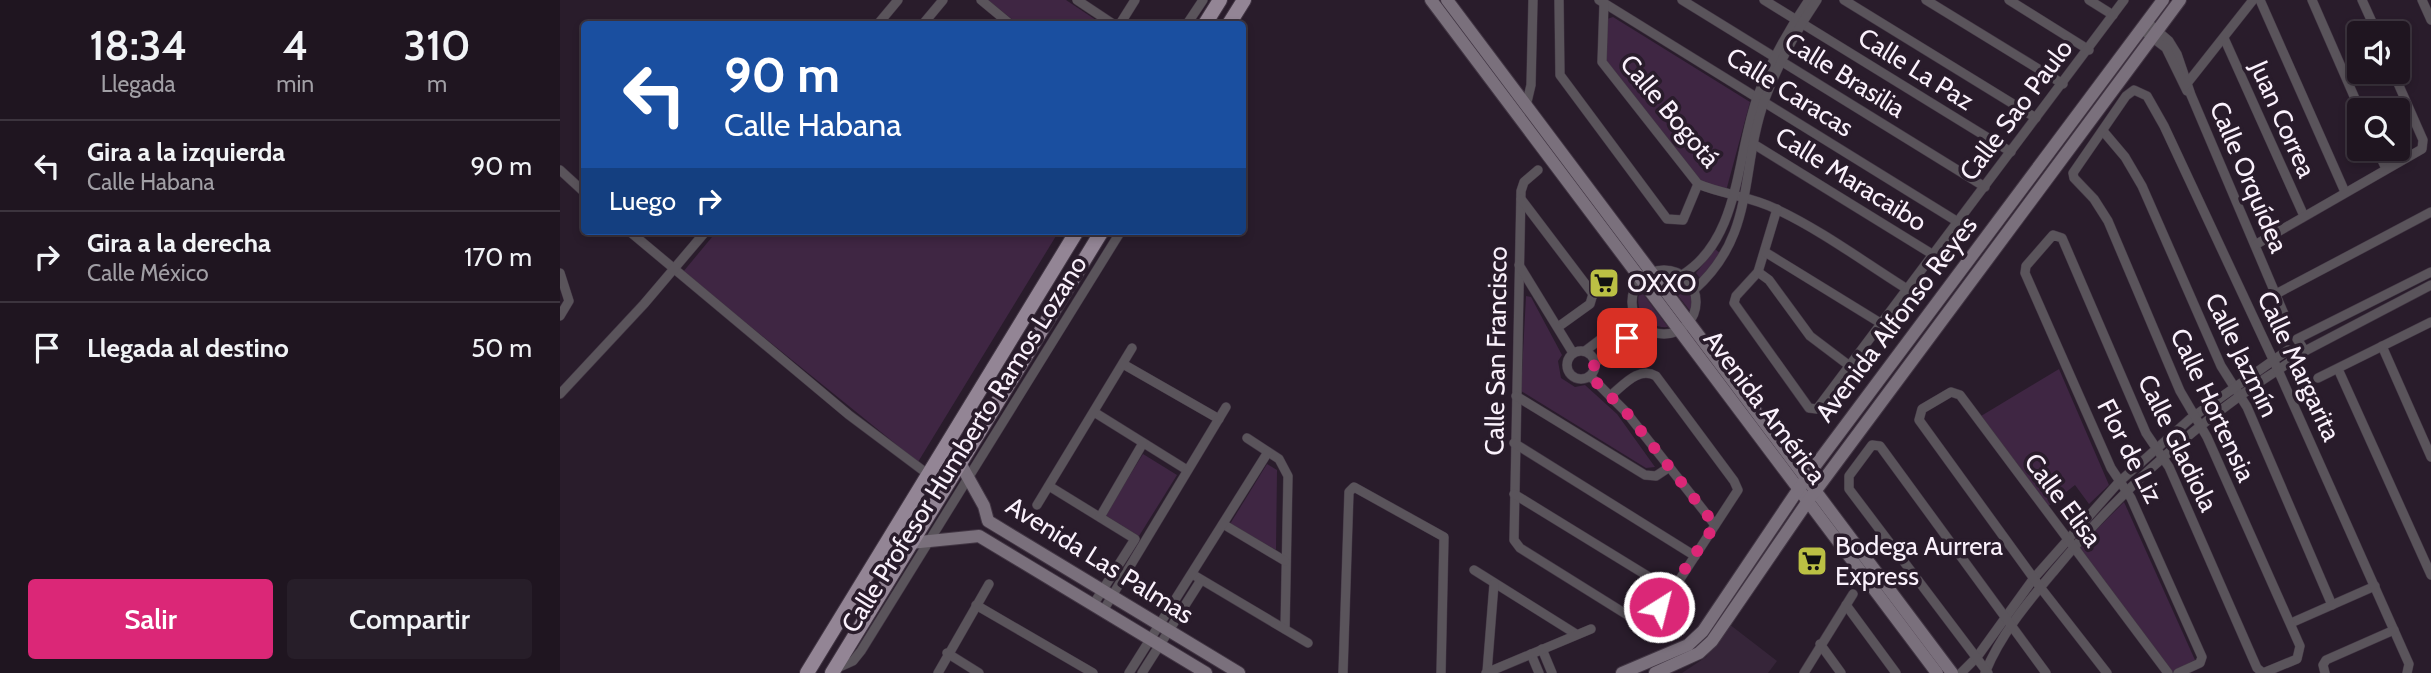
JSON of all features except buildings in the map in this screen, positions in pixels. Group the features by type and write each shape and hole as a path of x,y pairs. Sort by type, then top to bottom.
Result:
{"main road":[{"path":"1207,21 1220,0"},
{"path":"1231,21 1244,0"},
{"path":"807,673 1074,235"},
{"path":"817,658 822,670 833,671 963,459 1026,369 1100,235"},
{"path":"963,459 967,439 993,398 991,391 983,386"}],"street":[{"path":"880,21 898,0"},
{"path":"929,21 943,0"},
{"path":"981,0 1006,21"},
{"path":"1077,0 1108,21"},
{"path":"1122,21 1135,0"},
{"path":"1189,21 1203,0"},
{"name":"Avenida América","path":"1431,0 1530,121 1684,327 1798,489 1812,496 1952,673"},
{"name":"Avenida América","path":"1447,0 1526,106 1530,121"},
{"path":"1526,106 1531,85 1533,0"},
{"path":"1559,0 1558,62 1563,80 1667,219 1679,222 1686,216 1698,184"},
{"name":"Calle Brasilia","path":"1682,0 1985,187"},
{"name":"Calle La Paz","path":"1764,0 2011,152"},
{"path":"1694,290 1719,266 1731,244 1744,196 1751,143 1761,99 1809,0"},
{"path":"1799,21 1817,0"},
{"path":"1844,0 2036,118"},
{"path":"1926,0 2063,84"},
{"path":"2008,0 2088,50"},
{"path":"2089,0 2113,15"},
{"name":"Calle Sao Paulo","path":"1758,272 1736,296 1734,303 1813,410 1821,407 1932,254 2124,0"},
{"name":"Avenida Alfonso Reyes","path":"1622,673 1656,668 1699,653 1709,645 1812,496 2149,29 2163,0"},
{"name":"Avenida Alfonso Reyes","path":"1656,668 1703,631 1806,478 2149,29 2180,0"},
{"path":"2188,88 2253,0"},
{"path":"2260,0 2345,192"},
{"path":"2312,0 2355,98"},
{"path":"2362,0 2372,21"},
{"path":"2422,0 2431,20"},
{"name":"Calle Caracas","path":"1601,1 1958,222"},
{"name":"Calle Bogotá","path":"1601,1 1602,62 1698,184 1744,196 1777,209 1907,289"},
{"name":"Calle Orquídea","path":"2149,29 2166,48 2188,88 2284,314"},
{"name":"Juan Correa","path":"2224,38 2304,216"},
{"path":"2255,245 2419,151 2424,145 2398,84"},
{"name":"Calle Margarita","path":"2103,131 2126,96 2134,90 2147,96 2164,126 2274,360 2409,664 2408,672"},
{"name":"Calle Hortensia","path":"2103,131 2073,175 2101,208 2291,623 2301,649 2297,659"},
{"name":"Calle Jazmín","path":"2103,131 2125,156 2142,187 2221,366 2238,392 2332,605"},
{"path":"1682,275 1700,262 1717,239 1751,143"},
{"name":"Calle Maracaibo","path":"1751,143 1932,254"},
{"path":"2382,161 2386,169"},
{"path":"560,170 581,189"},
{"name":"Calle San Francisco","path":"1538,170 1522,186 1521,199 1514,540 1520,548 1629,616 1636,617 1659,607 1672,591"},
{"path":"1521,199 1593,295 1590,304 1558,327"},
{"path":"1777,209 1758,272 1769,280 1810,336 1851,367"},
{"path":"2276,294 2431,212"},
{"path":"633,235 673,271 864,427 929,475"},
{"path":"560,394 703,235"},
{"path":"1066,248 1067,235"},
{"name":"Calle Profesor Humberto Ramos Lozano","path":"833,671 856,658 969,476 1026,369 1118,235"},
{"name":"Flor de Liz","path":"2053,235 2026,266 2026,277 2201,655 2200,663 2178,673"},
{"name":"Calle Gladiola","path":"2053,235 2062,238 2146,433 2163,457 2257,668 2263,673 2297,659"},
{"path":"1717,239 1731,244"},
{"path":"1765,252 1882,324"},
{"path":"1519,265 1573,353"},
{"path":"1667,269 1682,275 1694,290 1696,307 1684,327 1660,334 1642,326 1634,314 1634,290 1646,276 1667,269"},
{"path":"2431,272 2297,339 2303,351 2431,285"},
{"path":"560,273 569,302 560,316"},
{"path":"1590,376 1576,378 1568,371 1567,362 1573,353 1585,351 1634,314"},
{"path":"2318,378 2430,324"},
{"path":"1590,376 1595,363 1642,326"},
{"path":"1618,327 1627,338"},
{"name":"Avenida América","path":"1684,327 1806,478 1812,496 1937,673"},
{"path":"2382,346 2431,457"},
{"path":"1037,505 1132,348"},
{"path":"2238,392 2288,350"},
{"path":"1585,351 1595,363"},
{"path":"1986,672 2008,622 2034,578 2119,482 2156,447 2238,392 2295,359"},
{"path":"1123,364 1219,419"},
{"path":"2338,369 2431,575"},
{"path":"1514,494 1672,591 1737,495 1734,481 1656,376 1650,373 1637,375 1610,396"},
{"path":"1590,376 1626,412 1715,525"},
{"name":"Calle Elisa","path":"2034,578 1920,420 1922,409 1948,393 1957,393 2168,673"},
{"path":"1516,396 1645,475 1656,476 1668,468"},
{"path":"1098,608 1226,407"},
{"path":"1094,412 1187,470"},
{"path":"1961,673 2126,490 2163,457 2197,420"},
{"path":"1247,438 1283,463 1288,476 1285,629"},
{"path":"1100,517 1143,443"},
{"path":"1514,443 1695,556"},
{"path":"1986,672 1849,489 1849,476 1869,447 1880,446 2046,673"},
{"path":"1129,673 1165,629 1223,524 1268,452"},
{"name":"Avenida Las Palmas","path":"963,459 988,521 1239,673"},
{"path":"1049,486 1135,539 1107,594"},
{"path":"1343,673 1349,492 1357,487 1441,534 1445,544 1441,673"},
{"path":"979,536 988,521"},
{"path":"1223,524 1285,561"},
{"name":"Avenida Las Palmas","path":"910,544 979,536 1206,673"},
{"path":"1474,570 1576,635"},
{"path":"1196,577 1308,643"},
{"path":"2034,578 2107,673"},
{"path":"938,673 947,653 989,584"},
{"path":"1494,584 1486,673 1591,629"},
{"path":"2291,623 2375,586"},
{"path":"1804,673 1853,594"},
{"path":"1846,605 1896,673"},
{"path":"976,606 1093,673"},
{"path":"2324,669 2326,660 2394,630"},
{"path":"1143,673 1156,643"},
{"path":"1820,644 1841,673"},
{"path":"1542,649 1552,673"},
{"path":"947,653 979,673"},
{"path":"1531,654 1539,673"}],"shaded area":[{"path":"988,0 1066,0 1098,21 1014,21"},
{"path":"1613,17 1750,102 1726,191 1705,184 1690,172 1604,60 1604,20"},
{"path":"714,235 1056,236 918,462 683,272"},
{"path":"1715,249 1721,254 1700,278 1696,273"},
{"path":"1672,273 1683,279 1690,288 1693,300 1691,312 1661,274"},
{"path":"1640,290 1668,327 1654,325 1644,317 1638,304"},
{"path":"1526,296 1531,297 1562,355 1558,361 1561,378 1575,387 1585,385 1617,414 1655,467 1646,468 1521,391"},
{"path":"2059,369 2109,485 2089,504 2075,485 2046,508 1981,416"},
{"path":"1143,454 1177,475 1139,536 1105,515"},
{"path":"1267,464 1277,470 1276,550 1230,524"},
{"path":"2124,502 2195,660 2172,672 2076,550"},
{"path":"1729,624 1777,661 1768,673 1682,673 1706,657"}],"place":[{"name":"OXXO","path":"1604,283"},
{"name":"Bodega Aurrera Express","path":"1812,561"}],"route":[{"path":"1627,338 1595,363 1590,376 1626,412 1715,525 1665,602 1659,607"}]}
